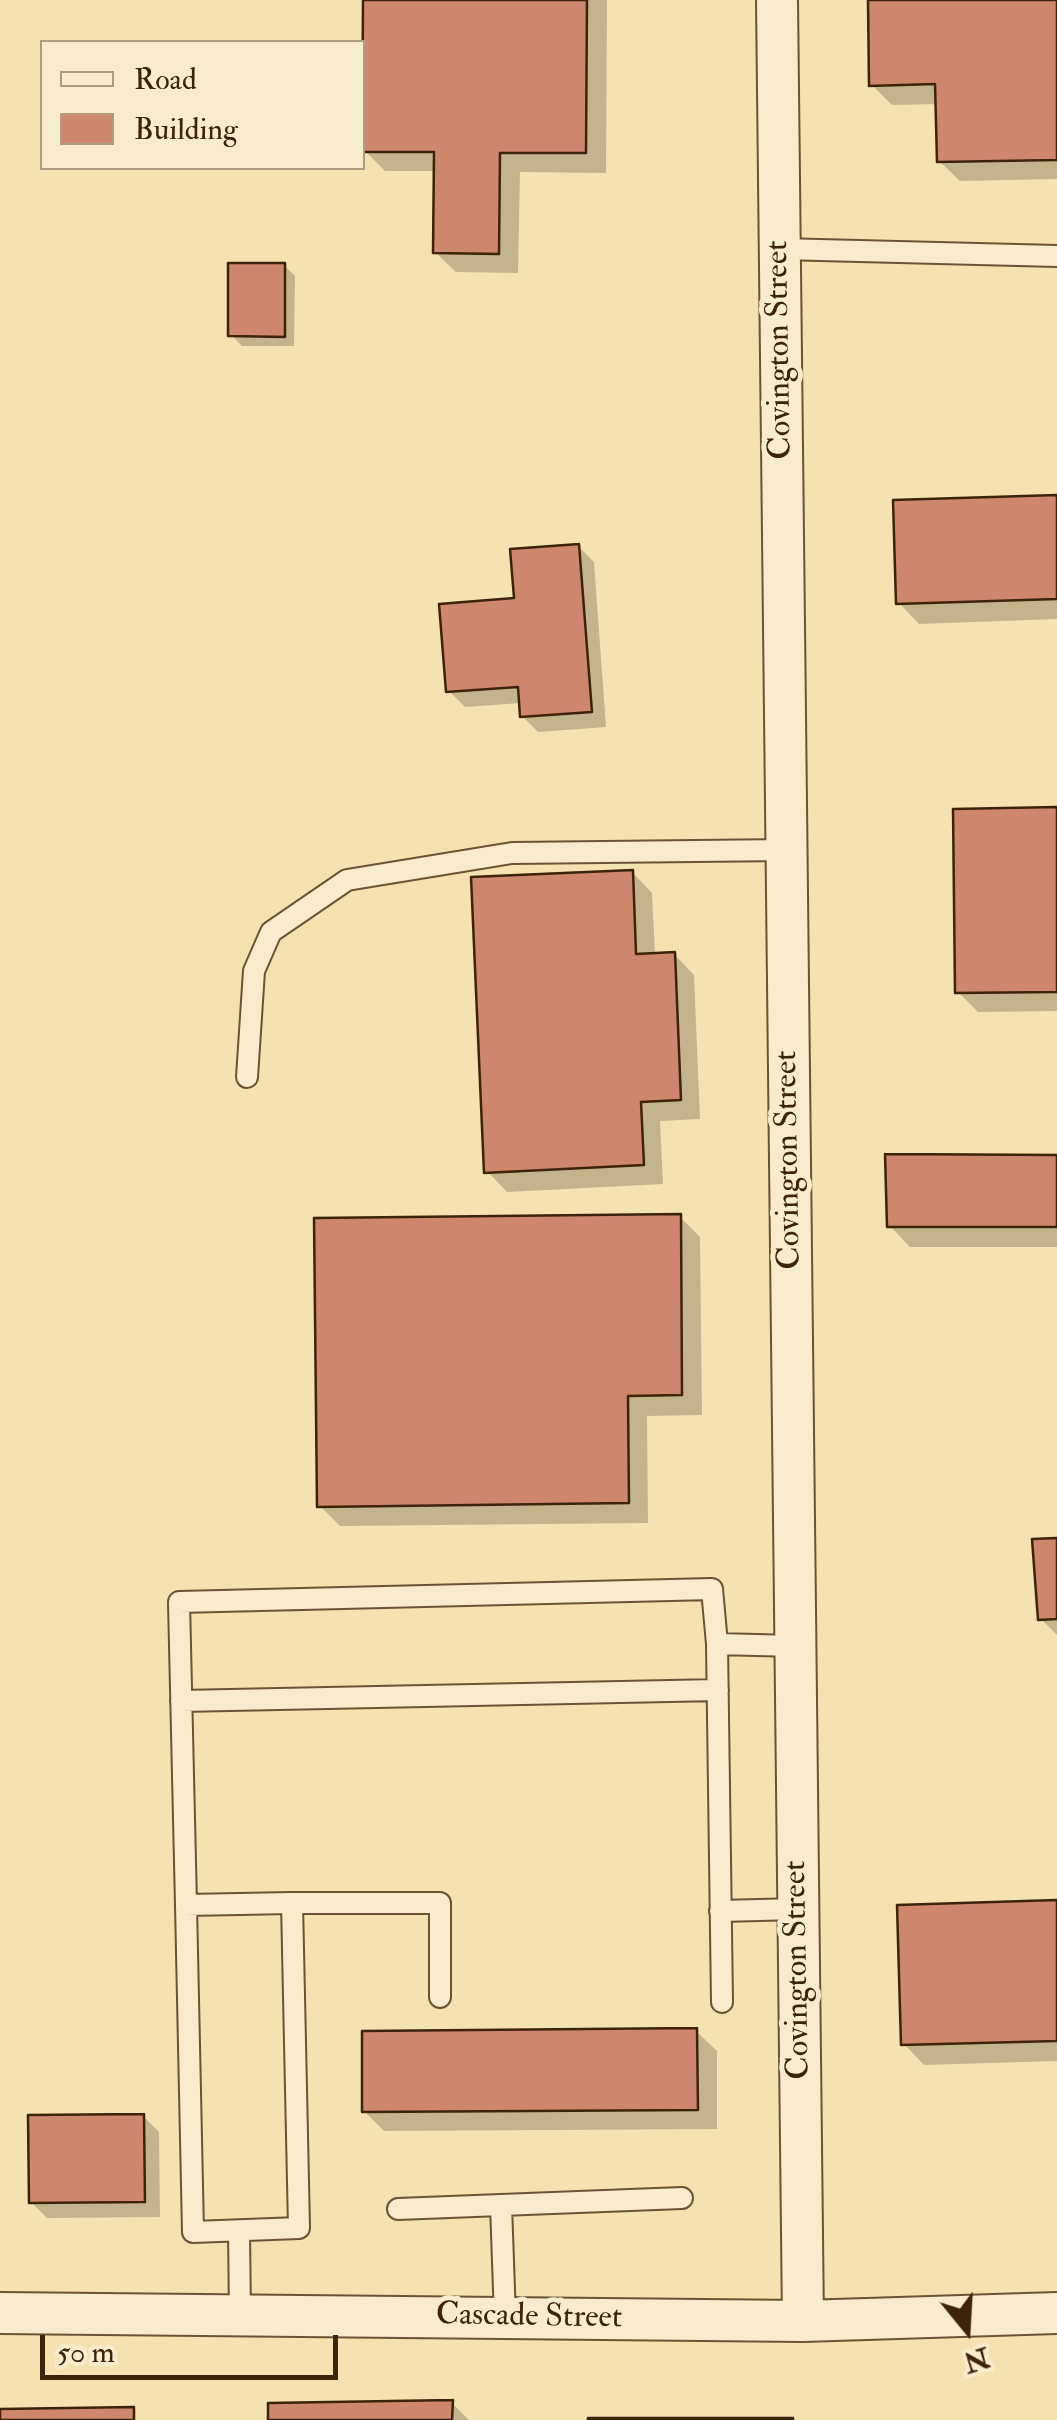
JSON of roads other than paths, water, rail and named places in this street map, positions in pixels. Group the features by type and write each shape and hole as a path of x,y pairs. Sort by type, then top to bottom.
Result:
{"street":[{"name":"Covington Street","path":"778,0 803,2321"},
{"name":"Cascade Street","path":"0,2313 803,2321 1057,2312"}],"lane":[{"path":"780,249 1057,256"},
{"path":"247,1077 254,971 271,932 347,880 512,854 787,850"},
{"path":"292,1903 299,2228 193,2232 179,1602 712,1590 718,1690 722,2002"},
{"path":"716,1644 796,1646"},
{"path":"182,1701 718,1690"},
{"path":"186,1905 440,1903 440,1997"},
{"path":"720,1911 799,1910"},
{"path":"398,2209 682,2198"},
{"path":"501,2205 504,2318"},
{"path":"240,2230 240,2316"}]}
